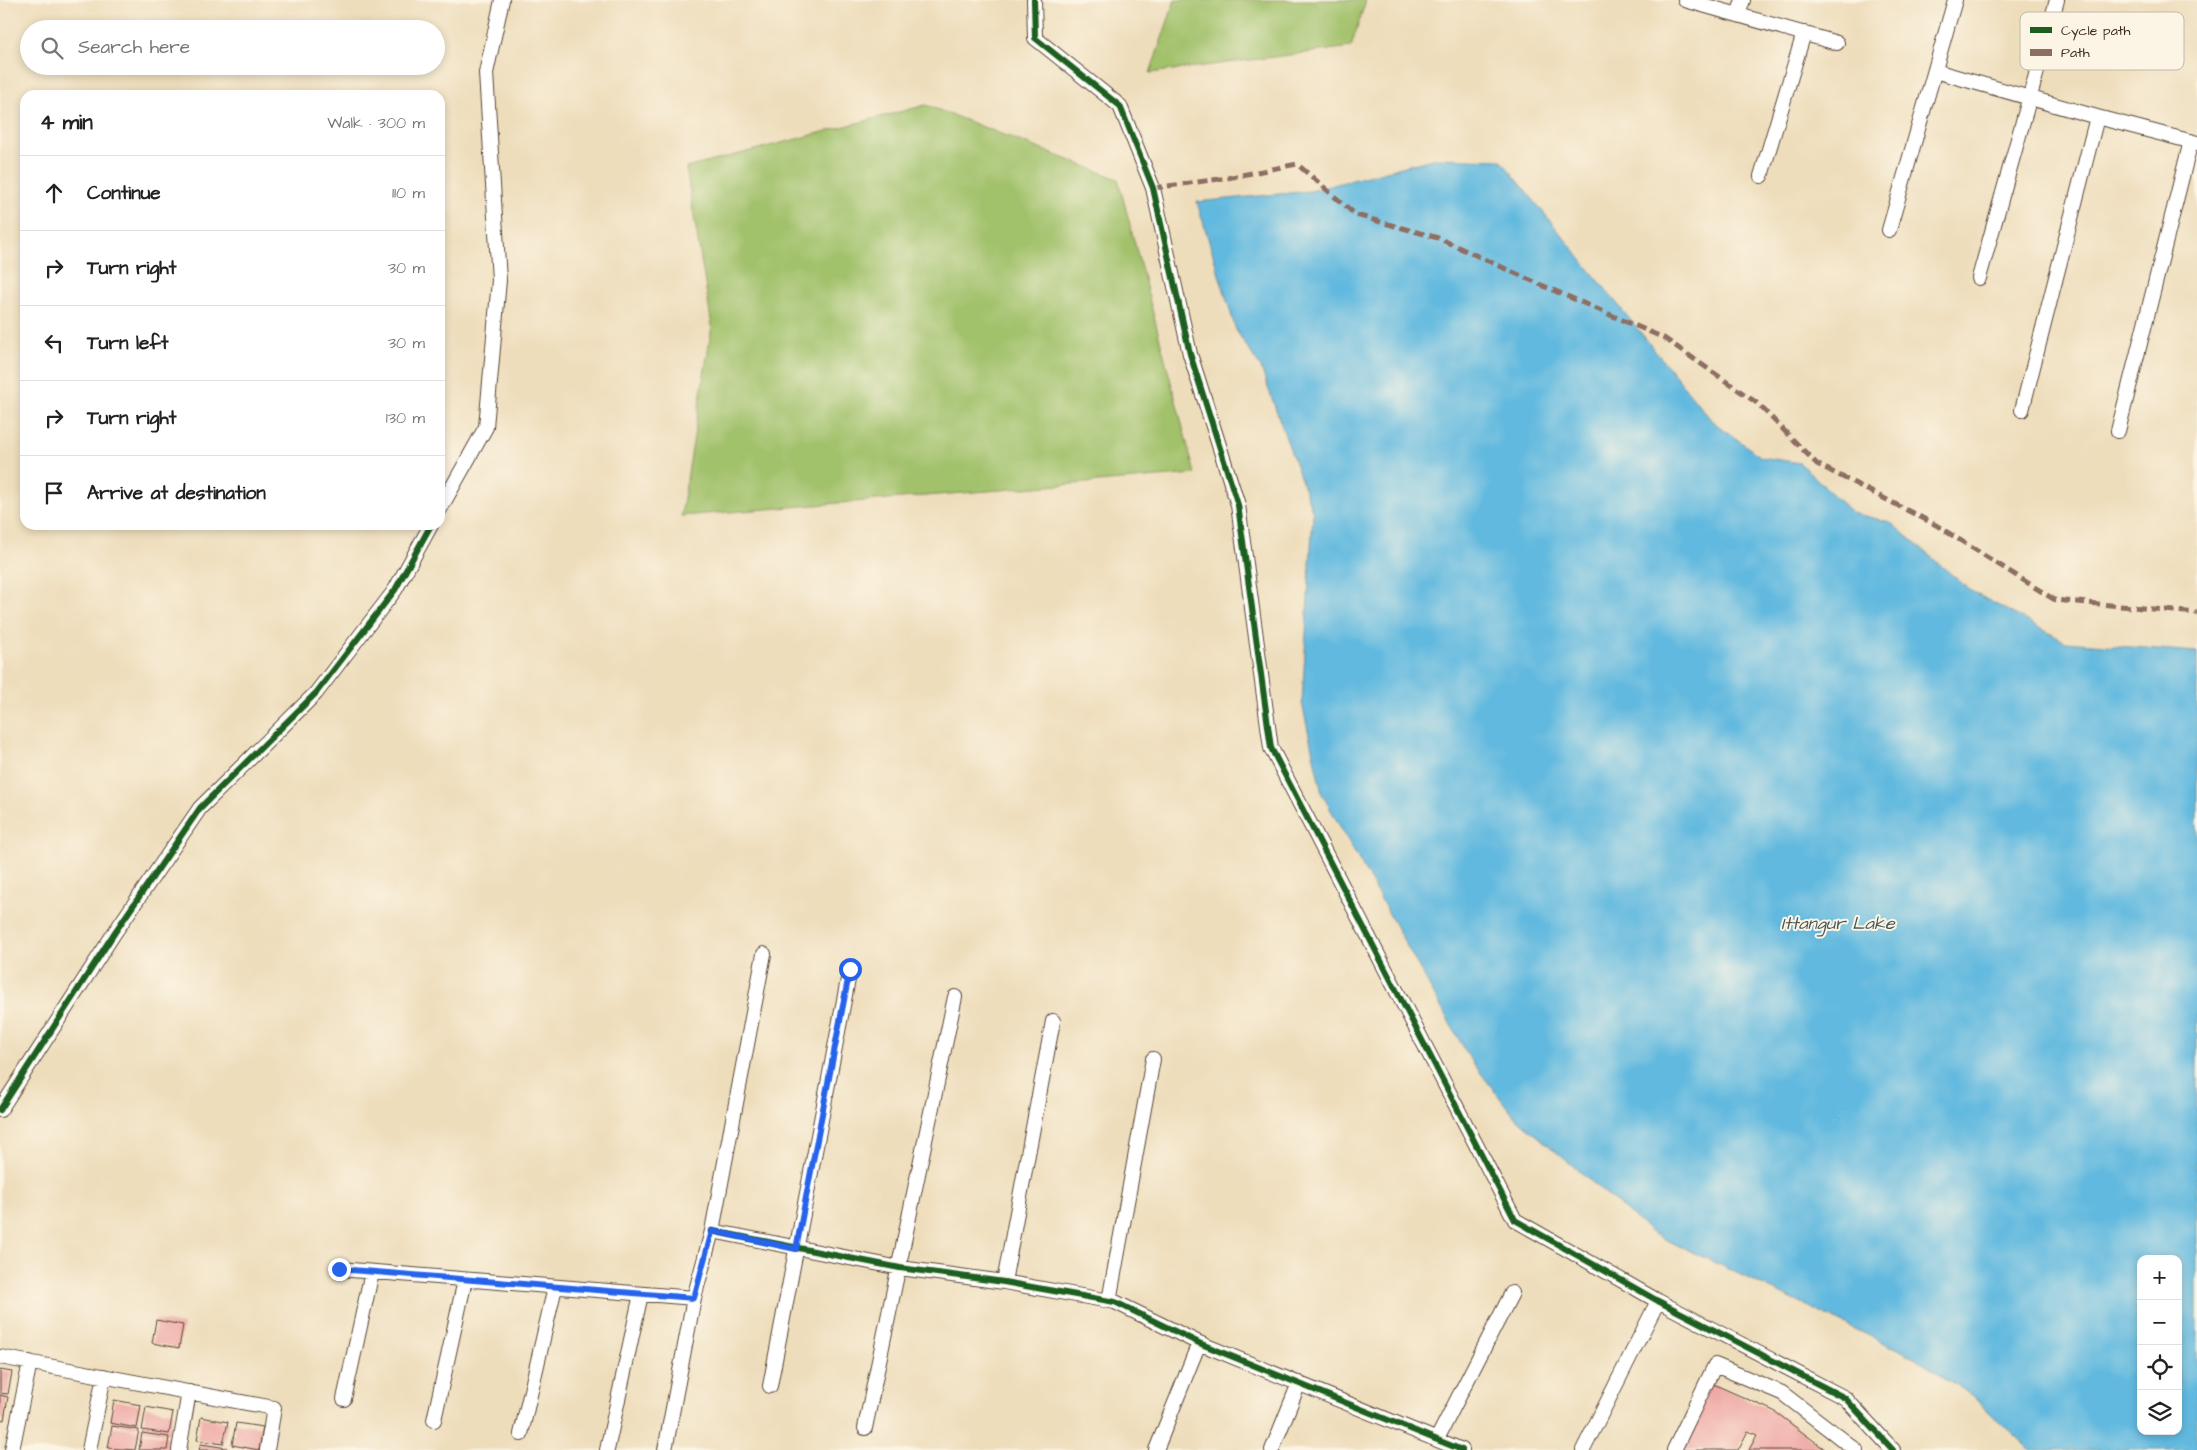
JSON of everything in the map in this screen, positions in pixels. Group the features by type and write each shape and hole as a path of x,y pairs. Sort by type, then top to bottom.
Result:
{"street":[{"path":"445,501 486,427 499,280 486,73 502,0"},
{"path":"1034,0 1035,38 1120,106 1153,188 1190,354 1238,504 1271,748 1515,1220 1658,1301 1845,1398 1894,1450"},
{"path":"1685,0 1837,42"},
{"path":"1738,15 1743,0"},
{"path":"1889,230 1955,0"},
{"path":"1761,176 1804,33"},
{"path":"1979,278 2038,70"},
{"path":"1935,71 2097,117 2194,142 2118,431"},
{"path":"2022,410 2097,117"},
{"path":"0,1110 115,932 200,808 316,693 395,590 428,530"},
{"path":"665,1450 694,1298 712,1231 764,954"},
{"path":"770,1386 850,969"},
{"path":"865,1428 900,1268 955,997"},
{"path":"1004,1282 1054,1021"},
{"path":"1109,1301 1153,1059"},
{"path":"712,1231 900,1268 1004,1282 1109,1301 1199,1343 1462,1450"},
{"path":"339,1269 694,1298"},
{"path":"344,1399 372,1272"},
{"path":"434,1420 465,1280"},
{"path":"522,1434 555,1287"},
{"path":"1437,1439 1512,1293"},
{"path":"607,1450 641,1294"},
{"path":"1583,1450 1658,1301"},
{"path":"1156,1450 1199,1343"},
{"path":"0,1356 274,1408 267,1450"},
{"path":"12,1450 30,1362"},
{"path":"1674,1450 1715,1365 1782,1393 1856,1450"},
{"path":"89,1450 104,1376"},
{"path":"1272,1450 1299,1383"},
{"path":"179,1450 189,1392"}],"green space":[{"path":"1175,0 1366,0 1351,47 1150,73"},
{"path":"926,105 1118,179 1195,474 681,516 712,326 686,168"}],"water":[{"name":"Ittangur Lake","path":"1436,158 1501,160 1712,421 1761,457 1800,463 1852,513 1890,522 1971,591 2066,642 2197,652 2197,1450 2030,1450 1971,1395 1910,1355 1652,1233 1514,1116 1470,1059 1322,794 1302,703 1313,513 1261,368 1236,330 1197,202 1310,191"}],"building":[{"path":"156,1320 183,1325 179,1348 152,1343"},
{"path":"0,1370 12,1372 8,1394 0,1393"},
{"path":"1711,1383 1774,1411 1826,1450 1749,1450 1757,1435 1748,1431 1738,1450 1678,1450"},
{"path":"0,1395 8,1397 4,1420 0,1419"},
{"path":"114,1400 141,1405 137,1428 110,1423"},
{"path":"146,1407 173,1412 169,1434 142,1430"},
{"path":"201,1417 228,1422 223,1444 197,1440"},
{"path":"236,1423 263,1427 259,1450 232,1445"},
{"path":"112,1426 139,1430 135,1450 108,1448"},
{"path":"142,1433 169,1437 167,1450 139,1450"},
{"path":"201,1444 227,1448 227,1450 199,1450"}],"marked path":[{"path":"1153,188 1227,178 1297,164 1356,215 1438,238 1664,338 1757,403 1817,464 1936,525 2055,600 2197,613"}],"cycle path":[{"path":"1034,0 1035,38 1120,106 1153,188 1190,354 1238,505 1271,748 1515,1220 1658,1301 1845,1398 1893,1450"},
{"path":"0,1110 115,932 200,808 316,693 395,590 428,530"},
{"path":"712,1231 900,1268 1004,1282 1115,1302 1199,1343 1462,1450"}],"route":[{"path":"339,1269 694,1298 712,1231 796,1249 850,969"}]}
